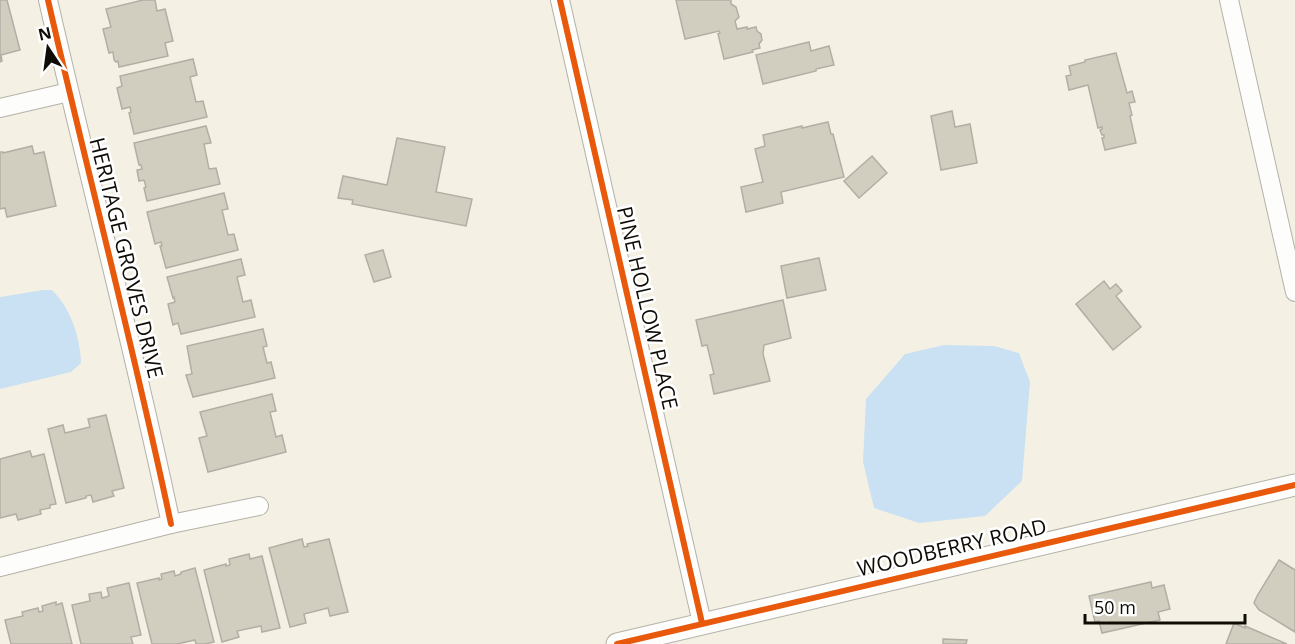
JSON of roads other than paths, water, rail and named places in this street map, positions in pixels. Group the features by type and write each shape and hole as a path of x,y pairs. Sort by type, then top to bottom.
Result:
{"street":[{"name":"HERITAGE GROVES DRIVE","path":"48,0 152,434 171,524"},
{"name":"PINE HOLLOW PLACE","path":"560,0 702,623"},
{"path":"1229,0 1295,292"},
{"path":"0,108 69,92"},
{"name":"WOODBERRY ROAD","path":"617,644 1295,485"},
{"path":"0,567 171,524 258,506"}],"water":[{"path":"52,290 69,315 79,343 81,363 71,372 0,389 0,297"},
{"path":"944,345 994,346 1019,353 1030,382 1022,481 985,516 919,523 874,508 863,462 866,399 905,354"}]}
